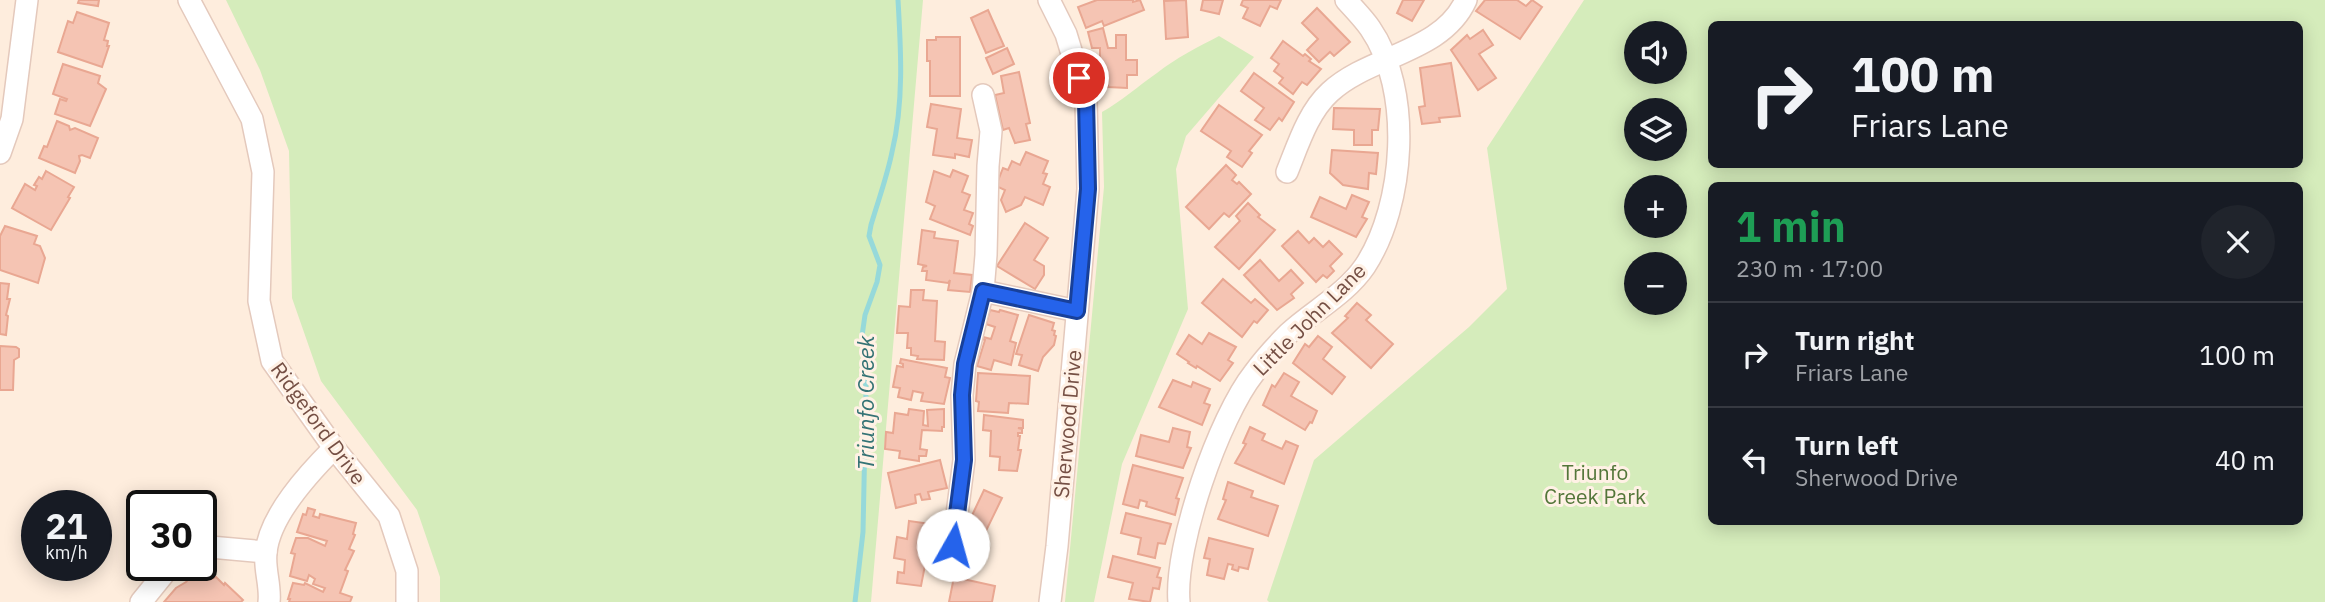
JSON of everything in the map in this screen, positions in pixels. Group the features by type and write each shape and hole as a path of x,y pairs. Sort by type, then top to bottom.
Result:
{"street":[{"path":"0,153 12,119 27,0"},
{"name":"Ridgeford Drive","path":"189,0 252,119 263,173 259,302 272,361 334,448 388,516 407,571 407,602"},
{"name":"Sherwood Drive","path":"1049,0 1066,34 1086,100 1088,189 1050,602"},
{"name":"Little John Lane","path":"1179,602 1179,573 1187,534 1208,467 1230,412 1253,374 1289,333 1338,295 1364,268 1386,218 1396,174 1399,143 1395,94 1385,59 1371,29 1346,0"},
{"path":"1287,172 1304,130 1328,93 1353,75 1442,31 1466,0"},
{"path":"953,545 964,460 962,395 965,364 983,291 991,131 984,95"},
{"path":"983,291 1077,311"},
{"path":"270,602 266,552 275,524 297,489 334,448"},
{"path":"217,548 266,552"},
{"path":"141,602 158,581"}],"green space":[{"path":"226,0 923,0 871,602 440,602 440,577 417,510 321,381 292,298 289,151 260,70"},
{"name":"Triunfo Creek Park","path":"1584,0 2325,0 2325,602 1269,602 1267,600 1314,460 1469,327 1507,289 1487,148"},
{"path":"1219,36 1254,57 1186,136 1176,169 1188,309 1122,464 1094,602 1065,602 1104,187 1102,112 1172,62"}],"building":[{"path":"79,0 99,0 98,6 78,3"},
{"path":"1097,0 1140,0 1144,10 1104,26 1102,21 1086,28 1078,7"},
{"path":"1186,0 1188,37 1166,39 1164,1"},
{"path":"1203,0 1223,0 1219,14 1201,10"},
{"path":"1243,0 1281,0 1277,9 1270,6 1260,26 1243,18 1248,8 1241,5"},
{"path":"1403,0 1424,0 1412,21 1397,13"},
{"path":"1485,0 1517,0 1526,6 1532,0 1542,7 1520,39 1476,11"},
{"path":"1317,8 1350,42 1334,56 1330,52 1319,62 1307,50 1318,39 1302,23"},
{"path":"988,10 1004,46 986,53 971,18"},
{"path":"77,12 109,23 104,40 108,41 109,46 102,67 58,52 68,21 73,23"},
{"path":"1103,28 1108,48 1116,48 1116,35 1126,35 1126,60 1137,60 1137,75 1127,75 1127,88 1108,87 1108,77 1100,76 1100,48 1092,48 1088,32"},
{"path":"1483,30 1493,45 1479,54 1496,78 1478,90 1451,50 1467,35 1470,39"},
{"path":"936,37 960,37 960,96 930,96 927,40 936,40"},
{"path":"1283,41 1303,56 1305,54 1311,59 1309,61 1321,69 1307,85 1302,82 1293,94 1279,83 1283,78 1274,71 1279,64 1271,58"},
{"path":"1007,48 1014,64 993,74 986,58"},
{"path":"1451,63 1460,116 1439,118 1440,122 1422,124 1419,107 1425,106 1420,68"},
{"path":"63,64 100,76 98,83 106,89 90,126 55,114 60,99 67,99 53,94"},
{"path":"1019,72 1030,123 1026,124 1030,140 1015,143 1009,128 1003,130 995,95 1004,93 1001,76"},
{"path":"1254,73 1294,102 1282,121 1279,118 1270,130 1255,120 1264,108 1241,91"},
{"path":"931,104 961,109 957,138 972,140 969,157 955,154 955,158 933,155 937,129 927,127"},
{"path":"1219,105 1262,135 1249,151 1252,153 1242,167 1227,157 1231,151 1201,131"},
{"path":"1334,108 1380,109 1378,130 1372,130 1372,145 1354,145 1354,130 1333,129"},
{"path":"57,121 69,126 70,130 75,128 98,138 90,158 79,156 80,161 75,173 39,158 44,146 47,147"},
{"path":"1332,150 1378,153 1376,174 1369,173 1368,189 1343,185 1330,173"},
{"path":"1026,152 1048,161 1043,173 1047,174 1043,184 1050,187 1043,205 1025,197 1021,205 1006,212 1001,200 1005,190 996,186 1003,168 1008,170 1012,161 1020,165"},
{"path":"1226,165 1236,175 1232,180 1237,184 1239,182 1251,194 1229,217 1224,213 1209,229 1186,207"},
{"path":"953,170 968,176 962,192 970,195 964,210 973,213 969,224 973,226 970,235 930,219 935,206 926,202 934,171 950,177"},
{"path":"46,171 74,187 51,230 12,208 25,184 35,190 37,186 34,185 39,177 42,179"},
{"path":"1352,195 1369,202 1362,217 1367,219 1356,237 1311,217 1320,197 1346,209"},
{"path":"1248,203 1260,215 1258,217 1275,230 1239,269 1215,247 1240,221 1236,216"},
{"path":"1025,223 1048,238 1034,260 1044,266 1044,275 1035,289 997,266"},
{"path":"5,226 37,236 34,244 40,246 45,258 38,283 0,270 0,236"},
{"path":"922,230 935,232 934,238 958,241 954,273 972,275 970,292 948,290 950,280 948,283 926,280 927,271 922,271 923,267 927,266 918,264"},
{"path":"1298,231 1309,243 1314,238 1323,247 1329,241 1342,254 1330,266 1334,271 1327,278 1323,275 1316,282 1282,246"},
{"path":"1260,260 1279,281 1291,270 1303,283 1291,294 1294,298 1277,310 1244,275"},
{"path":"1223,279 1251,303 1255,299 1268,310 1257,323 1254,321 1242,337 1202,303"},
{"path":"0,283 9,284 6,335 0,334"},
{"path":"911,290 924,290 923,300 937,301 935,341 945,342 944,360 917,359 918,356 911,355 911,348 907,348 908,333 897,333 899,306 910,307"},
{"path":"1357,303 1371,315 1366,320 1393,344 1371,368 1332,333 1348,318 1345,316"},
{"path":"990,310 1018,315 1010,341 1016,343 1011,365 994,360 991,370 977,366 985,340 982,339 991,339 995,327 986,324"},
{"path":"1029,315 1054,323 1054,345 1043,357 1038,371 1019,365 1022,355 1016,354"},
{"path":"1209,333 1236,347 1228,360 1233,363 1220,381 1177,354 1189,335 1202,344"},
{"path":"1318,336 1332,347 1323,359 1345,377 1332,394 1293,363 1305,344 1309,347"},
{"path":"0,346 19,349 19,357 14,360 13,390 0,390"},
{"path":"901,359 947,368 945,377 950,378 944,404 921,401 923,393 913,391 911,400 898,397 900,388 893,387 897,366 903,367"},
{"path":"978,373 1030,376 1028,404 1009,403 1008,413 978,411"},
{"path":"1284,373 1299,382 1291,396 1317,411 1312,423 1310,422 1305,430 1263,405 1272,385 1275,387"},
{"path":"1173,380 1191,387 1193,382 1210,389 1204,403 1210,405 1202,425 1159,407"},
{"path":"909,409 924,411 923,425 928,426 927,410 944,409 942,431 922,430 920,449 927,450 926,456 919,456 919,461 899,458 900,451 885,449 886,432 893,433 895,413 908,415"},
{"path":"984,415 1023,420 1023,428 1018,428 1022,429 1022,433 1018,433 1018,450 1021,450 1017,471 999,470 1000,457 990,456 991,431 983,430"},
{"path":"1250,427 1265,434 1262,440 1282,449 1286,441 1298,446 1284,484 1235,463 1246,444 1243,443"},
{"path":"1173,428 1190,432 1187,447 1191,448 1183,468 1136,456 1141,435 1169,442"},
{"path":"940,460 947,488 928,492 930,499 922,500 920,494 915,495 916,503 896,508 888,473"},
{"path":"1133,465 1183,478 1176,498 1179,499 1175,515 1146,506 1147,502 1140,500 1138,508 1123,504"},
{"path":"1228,482 1253,491 1251,497 1278,506 1268,536 1218,519 1226,500 1223,499"},
{"path":"984,490 1002,498 984,535 967,526"},
{"path":"308,508 315,510 313,516 319,518 320,514 356,523 355,535 349,549 354,551 345,570 348,571 340,593 352,597 350,602 289,602 293,583 305,583 323,592 325,588 313,584 315,579 309,575 307,581 290,576 295,554 291,553 296,538 308,538 325,546 327,541 297,532"},
{"path":"1126,513 1171,524 1165,544 1158,543 1155,558 1138,554 1141,538 1121,533"},
{"path":"909,521 931,524 930,530 937,531 934,561 926,560 921,586 897,583 898,572 904,573 905,560 894,558 897,537 907,539"},
{"path":"1209,538 1253,549 1248,569 1239,567 1238,571 1228,564 1224,579 1207,575 1210,559 1204,558"},
{"path":"1113,556 1160,568 1157,577 1161,578 1159,589 1153,588 1150,602 1129,599 1133,583 1108,577"},
{"path":"954,577 995,586 992,602 949,602"},
{"path":"217,578 243,600 164,602 176,588 186,582 217,581"}],"waterway":[{"name":"Triunfo Creek","path":"855,602 863,532 866,389 862,336 865,315 880,265 869,236 896,133 901,57 898,0"}],"route":[{"path":"953,545 964,460 962,395 965,364 983,291 1077,311 1088,189 1086,100 1079,78"}]}
